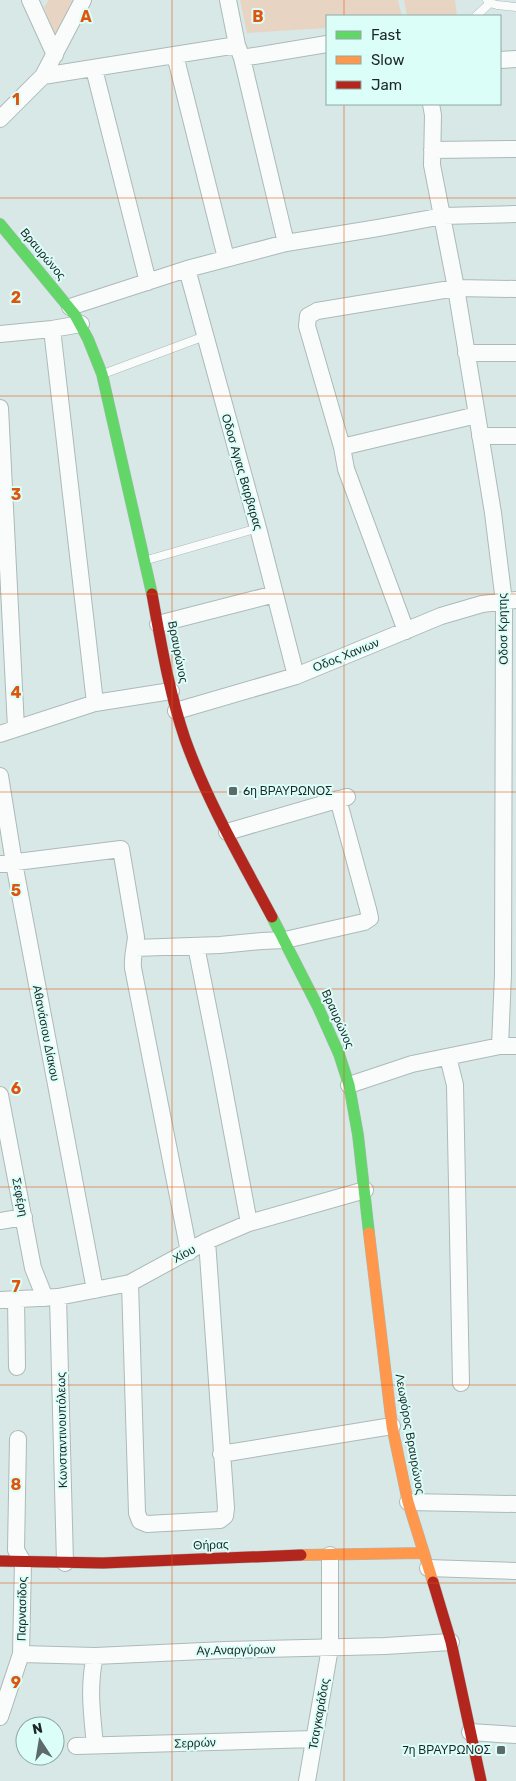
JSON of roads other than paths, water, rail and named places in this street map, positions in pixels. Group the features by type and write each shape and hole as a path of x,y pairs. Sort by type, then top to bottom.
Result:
{"main road":[{"name":"Βραυρώνος","path":"0,224 70,307 81,324 102,374 145,560 171,691 196,769 318,1007 339,1054 349,1085"},
{"name":"Λεωφόρος Βραυρώνος","path":"349,1085 365,1190 392,1426 408,1502 451,1642 481,1781"},
{"name":"Θήρας","path":"0,1561 65,1563 148,1562 330,1555 426,1560"}],"street":[{"path":"30,0 55,55"},
{"path":"0,118 43,76 83,0"},
{"path":"228,0 286,243"},
{"path":"43,76 175,55 239,52 326,44"},
{"path":"175,55 226,258"},
{"path":"501,60 516,59"},
{"path":"94,69 148,282"},
{"name":"Οδοσ Κρητης","path":"431,105 433,115 432,165 456,288 493,513 510,601 503,964 508,1046"},
{"path":"432,150 516,149"},
{"path":"70,307 187,269 286,243 443,216 516,214"},
{"name":"Οδοσ Αγιας Βαρβαρας","path":"187,269 258,528 296,676"},
{"path":"406,631 346,469 342,447 307,326 308,316 317,311 456,288 516,288"},
{"path":"0,334 81,324"},
{"path":"52,329 95,703"},
{"path":"466,353 516,353"},
{"path":"0,408 16,728"},
{"path":"342,447 477,415"},
{"path":"480,436 516,436"},
{"path":"158,624 275,594"},
{"name":"Οδος Χανιων","path":"176,711 296,676 441,616 482,604 510,601"},
{"path":"0,734 95,703 171,691"},
{"name":"Αθανάσιου Δίακου","path":"0,776 7,863 95,1290"},
{"path":"136,948 284,940 364,922 370,918 342,798 227,832"},
{"path":"7,863 121,849 136,937 136,948 132,958 133,968 189,1252"},
{"path":"196,946 220,1062 249,1223"},
{"path":"349,1085 412,1064 508,1046"},
{"path":"448,1057 455,1085 461,1383"},
{"name":"Σεφέρη","path":"0,1098 34,1268 52,1298"},
{"name":"Χίου","path":"0,1300 52,1298 130,1283 207,1241 249,1223 365,1190"},
{"path":"0,1221 24,1217"},
{"path":"130,1283 137,1513 140,1521 147,1524 220,1520 225,1516 226,1508 207,1241"},
{"name":"Κωνσταντινουπόλεως","path":"52,1298 65,1563"},
{"path":"16,1299 17,1368"},
{"path":"222,1454 392,1426"},
{"name":"Παρνασίδος","path":"0,1717 21,1654 23,1562 16,1550 18,1439"},
{"path":"408,1502 516,1504"},
{"name":"Τσαγκαράδας","path":"307,1781 330,1648 330,1555"},
{"path":"426,1560 516,1571"},
{"name":"Αγ.Αναργύρων","path":"21,1654 95,1656 451,1642"},
{"path":"95,1656 91,1672 91,1708 95,1745"},
{"path":"470,1732 516,1736"},
{"name":"Σερρών","path":"76,1746 314,1740"}],"lane":[{"path":"477,15 489,1 497,5 516,7"},
{"path":"102,374 205,336"},
{"path":"145,560 258,528"}],"place":[{"name":"6η ΒΡΑΥΡΩΝΟΣ","path":"233,791"},
{"name":"7η ΒΡΑΥΡΩΝΟΣ","path":"501,1750"}]}
